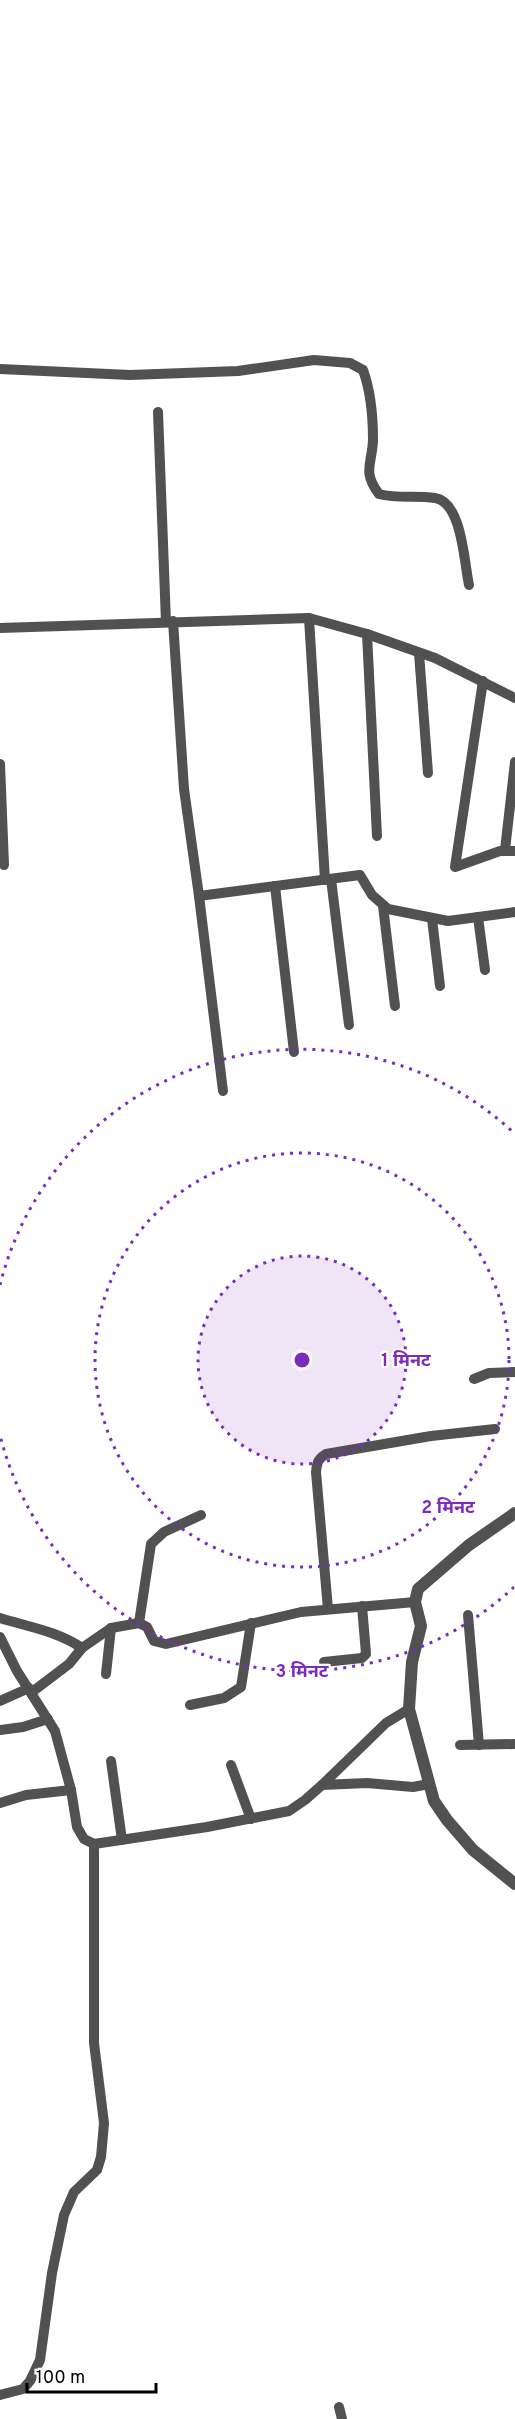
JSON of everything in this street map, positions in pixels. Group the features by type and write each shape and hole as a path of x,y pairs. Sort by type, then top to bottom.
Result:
{"street":[{"path":"0,369 130,375 237,370 314,360 350,363 363,370 371,395 373,442 369,461 370,481 379,494 392,497 435,498 446,501 457,518 469,585"},
{"path":"158,412 170,622 184,789 222,1091"},
{"path":"309,618 328,879 349,1025"},
{"path":"0,628 309,618 367,634 435,658 515,698"},
{"path":"367,634 377,836"},
{"path":"419,653 428,773"},
{"path":"483,681 455,867 510,851 515,762"},
{"path":"0,764 4,865"},
{"path":"199,896 360,875 372,895 383,906 432,919 448,921 515,912"},
{"path":"275,886 294,1052"},
{"path":"383,906 395,1006"},
{"path":"478,917 485,970"},
{"path":"432,919 440,986"},
{"path":"474,1379 489,1373 515,1372"},
{"path":"328,1609 316,1462 326,1454 431,1436 495,1429"},
{"path":"515,1513 469,1545 418,1589 415,1602 421,1626 412,1662 409,1709 434,1801 453,1828 473,1850 515,1884"},
{"path":"139,1623 151,1544 164,1532 201,1515"},
{"path":"0,1701 30,1690 69,1664 82,1648 111,1628 139,1623 147,1628 154,1641 166,1644 301,1612 415,1602"},
{"path":"324,1662 362,1658 366,1654 362,1606"},
{"path":"468,1615 479,1745"},
{"path":"0,1618 53,1632 82,1648"},
{"path":"190,1705 224,1698 241,1687 251,1623"},
{"path":"106,1674 111,1628"},
{"path":"0,1637 17,1671 54,1731 71,1790 77,1827 84,1839 94,1844 289,1811 322,1785 386,1723 409,1709"},
{"path":"0,1730 23,1727 48,1719"},
{"path":"460,1745 515,1744"},
{"path":"111,1761 122,1840"},
{"path":"231,1765 251,1819"},
{"path":"322,1785 367,1783 413,1787 429,1784"},
{"path":"0,1803 26,1795 71,1790"},
{"path":"0,2395 23,2389 30,2381 40,2360 57,2241 64,2215 74,2192 97,2170 101,2157 104,2123 94,2043 94,1844"},
{"path":"339,2408 342,2419"}]}
